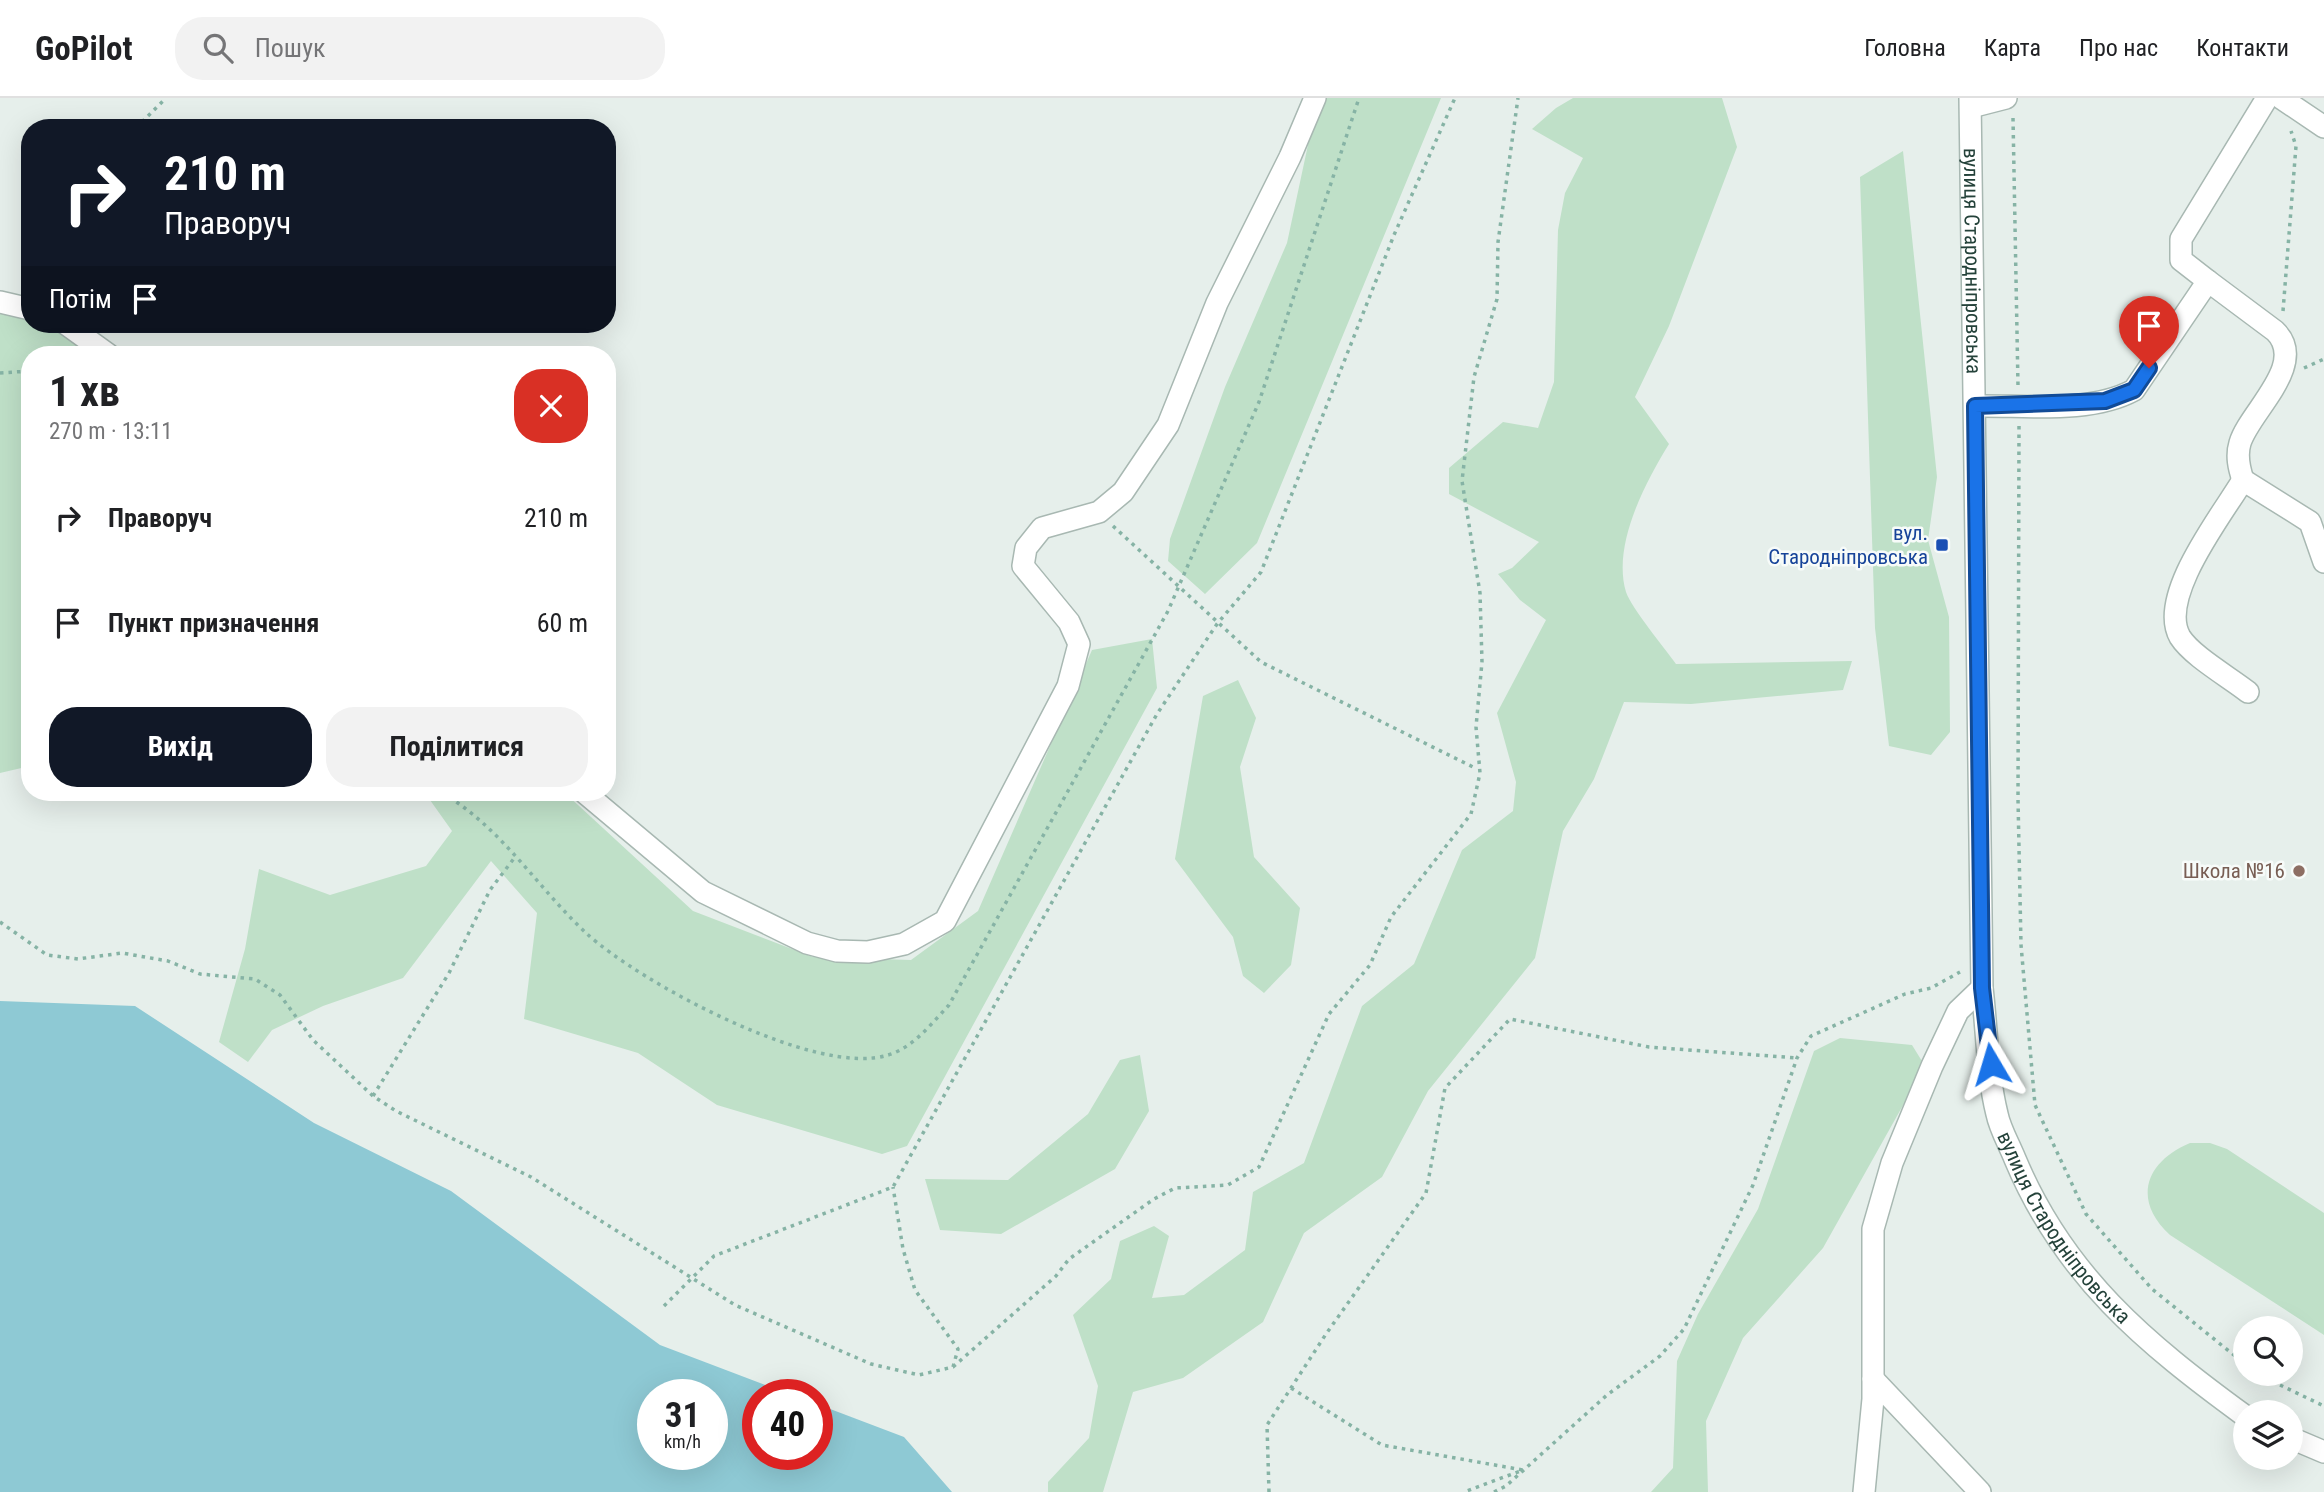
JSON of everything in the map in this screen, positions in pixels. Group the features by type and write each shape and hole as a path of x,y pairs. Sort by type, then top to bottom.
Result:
{"street":[{"path":"595,801 703,892 807,943 837,951 868,952 904,944 946,921 1068,685 1079,644 1069,622 1023,566 1026,548 1042,528 1099,512 1123,492 1168,425 1217,303 1290,157 1315,98"},
{"path":"2248,692 2187,645 2176,623 2176,604 2182,582 2243,481 2238,455 2240,440 2280,379 2284,346 2282,337 2276,331 2181,260 2181,239 2266,98"},
{"path":"2281,98 2324,127"},
{"path":"1971,103 2009,105"},
{"name":"вулиця Стародніпровська","path":"1971,103 1978,791 1984,960 1982,988 1997,1115 2023,1177 2053,1234 2110,1306 2180,1369 2233,1407"},
{"path":"1975,406 2105,401 2134,390 2208,281"},
{"path":"0,302 21,307"},
{"path":"78,333 97,346"},
{"path":"2243,481 2310,522 2324,562"},
{"path":"1864,1492 1873,1380 1872,1229 1892,1163 1932,1066 1958,1011 1982,988"},
{"path":"1873,1380 1980,1492"},
{"path":"2303,1443 2324,1452"}],"path":[{"path":"145,119 166,98"},
{"path":"456,801 469,809 587,933 651,981 715,1014 825,1055 870,1059 891,1055 920,1035 949,1005 1178,587 1259,402 1359,98"},
{"path":"953,1367 958,1349 915,1290 903,1249 893,1187 1157,714 1217,624 1261,572 1394,235 1455,98"},
{"path":"0,922 47,955 79,959 122,953 168,961 200,974 255,979 280,995 313,1041 373,1096 396,1111 530,1177 735,1305 871,1364 919,1375 953,1367 1056,1276 1069,1259 1154,1199 1175,1188 1228,1185 1258,1167 1329,1014 1370,965 1391,917 1471,814 1480,773 1476,727 1482,662 1480,593 1462,481 1474,377 1497,299 1498,242 1518,98"},
{"path":"2009,105 2019,405 2018,799 2021,945 2035,1105 2086,1214 2152,1289 2233,1354"},
{"path":"2276,331 2287,293 2296,146 2288,120"},
{"path":"0,373 21,372"},
{"path":"1099,512 1261,662 1474,768"},
{"path":"373,1096 449,973 490,890 515,857"},
{"path":"1494,1492 1523,1470 1607,1395 1660,1356 1684,1329 1753,1185 1797,1058 1811,1036 1905,993 1931,988 1984,960"},
{"path":"1269,1492 1267,1425 1426,1193 1444,1088 1510,1019 1649,1047 1797,1058"},
{"path":"664,1307 713,1256 893,1187"},
{"path":"2282,1386 2324,1406"},
{"path":"1292,1388 1382,1445 1523,1470"},
{"path":"1464,1492 1523,1470"}],"green space":[{"path":"1318,98 1441,98 1257,543 1205,594 1168,561 1170,539 1225,387 1287,243"},
{"path":"1573,98 1722,98 1737,147 1669,326 1635,397 1669,444 1641,496 1627,535 1623,574 1629,599 1676,664 1852,661 1843,690 1691,704 1624,702 1594,779 1563,831 1535,958 1428,1091 1382,1177 1304,1233 1263,1322 1183,1378 1133,1392 1103,1492 1048,1492 1048,1482 1089,1438 1098,1386 1073,1315 1111,1279 1120,1241 1154,1226 1169,1236 1152,1298 1184,1295 1245,1250 1253,1192 1304,1163 1362,1006 1414,964 1462,850 1513,811 1516,782 1497,713 1546,620 1520,600 1498,574 1512,568 1539,542 1449,494 1449,468 1503,422 1538,428 1554,382 1558,230 1565,193 1583,158 1532,129 1556,108"},
{"path":"1903,151 1937,477 1928,540 1949,617 1950,732 1931,755 1889,746 1875,628 1860,177"},
{"path":"0,307 21,311 21,333 69,333 84,346 21,346 21,768 0,773"},
{"path":"1152,639 1157,688 907,1146 882,1154 717,1105 638,1053 524,1019 537,913 491,861 403,978 323,1006 272,1030 248,1062 219,1042 245,949 259,869 330,895 426,866 452,831 431,801 574,801 693,911 813,957 911,960 978,911 1092,650"},
{"path":"1238,680 1256,718 1240,767 1254,857 1300,908 1291,965 1264,993 1243,976 1233,937 1175,859 1203,696"},
{"path":"1840,1038 1912,1045 1925,1066 1823,1248 1743,1338 1706,1421 1708,1492 1651,1492 1673,1468 1677,1361 1698,1314 1758,1209 1814,1051"},
{"path":"1140,1055 1149,1111 1115,1169 1001,1234 940,1230 925,1179 1008,1180 1088,1114 1120,1060"},
{"path":"2190,1143 2210,1143 2227,1149 2324,1213 2324,1335 2303,1321 2303,1316 2295,1316 2170,1235 2158,1222 2148,1196 2149,1183 2154,1171 2175,1151"}],"water":[{"path":"0,1001 135,1006 314,1123 451,1191 660,1345 750,1379 742,1379 742,1470 833,1470 833,1410 904,1437 952,1492 0,1492"}],"place":[{"name":"вул. Стародніпровська","path":"1942,545"},
{"name":"Школа №16","path":"2299,871"}],"route":[{"path":"1991,1064 1982,988 1984,960 1978,791 1975,406 2105,401 2134,390 2149,368"}]}
